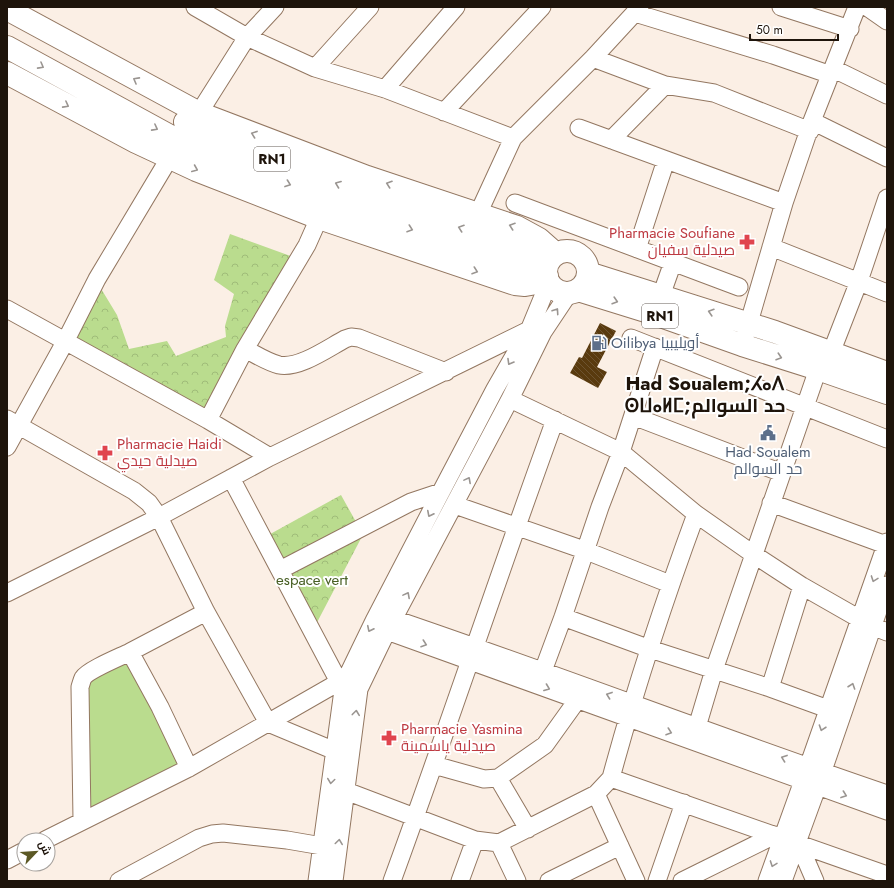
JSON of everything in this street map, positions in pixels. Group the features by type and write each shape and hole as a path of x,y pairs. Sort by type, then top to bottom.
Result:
{"main road":[{"path":"7,9 184,134 319,218 365,223"},
{"name":"RN1","path":"7,26 184,134 209,155 365,223 550,271"},
{"name":"RN1","path":"7,47 184,134 221,139 362,193 550,271"},
{"path":"7,73 136,142 184,134 367,177 517,227 540,239 550,271"},
{"name":"RN1","path":"563,251 570,251 577,254 587,265 579,285 566,293 560,292 554,288 550,271 563,251"},
{"name":"RN1","path":"579,285 660,296 748,323 887,393"},
{"name":"RN1","path":"579,285 742,345 887,373"}],"street":[{"path":"195,7 247,37 315,68 385,89 513,138"},
{"path":"7,447 13,423 65,342 98,279 184,134 247,37 275,7"},
{"path":"315,68 370,7"},
{"path":"385,89 456,7"},
{"path":"444,112 542,7"},
{"path":"781,7 850,29"},
{"path":"742,345 784,203 811,126 858,7"},
{"path":"867,7 887,21"},
{"path":"478,214 513,138 593,58 638,10 773,55 832,72 887,95"},
{"path":"593,58 665,85 714,92 811,126 887,158"},
{"path":"612,140 665,85"},
{"path":"579,128 784,203"},
{"path":"637,248 666,160"},
{"path":"697,726 714,670 771,503 806,407 859,281 887,198"},
{"path":"515,203 739,287"},
{"path":"540,239 553,217"},
{"path":"208,420 245,349 308,244 319,218"},
{"path":"771,247 887,293"},
{"path":"660,296 673,262"},
{"path":"56,834 189,768 268,723 347,685 391,625 510,399 536,330 550,271"},
{"path":"318,881 335,751 347,685 374,621 495,389 536,330 579,285"},
{"path":"7,310 208,420 270,457"},
{"path":"7,593 159,517 270,457 536,330"},
{"path":"245,349 278,364 285,365 302,362 345,339 359,338 446,372"},
{"path":"632,338 887,439"},
{"path":"543,672 563,617 584,550 633,416 654,347"},
{"path":"510,399 620,452 696,514 753,554 802,586 873,626"},
{"path":"633,416 782,473"},
{"path":"392,881 555,420"},
{"path":"13,423 134,490 149,503 159,517 206,612 268,723 335,751"},
{"path":"231,478 280,570 347,685 346,791 334,881"},
{"path":"280,570 412,502 441,492"},
{"path":"771,503 887,544 873,626 828,709 813,776"},
{"path":"455,505 584,550 670,584"},
{"path":"346,791 475,840 499,843 596,794 611,778 629,711 670,584 696,514"},
{"path":"767,881 788,840 873,626 887,585"},
{"path":"770,688 802,586"},
{"path":"82,820 80,687 83,678 89,672 206,612"},
{"path":"563,617 650,649 770,688 828,709"},
{"path":"391,625 473,653 543,672 629,711 813,776 887,794"},
{"path":"130,652 160,707 189,768"},
{"path":"473,653 578,699 697,726 813,776 887,811"},
{"path":"434,765 484,779 498,778 545,745 578,699"},
{"path":"498,778 528,828"},
{"path":"611,778 887,875 885,881"},
{"path":"596,794 636,881"},
{"path":"657,881 684,803"},
{"path":"119,881 199,838 212,834 237,835 322,846"},
{"path":"460,881 475,840"},
{"path":"682,881 788,840"},
{"path":"783,881 788,840"},
{"path":"788,840 815,881"},
{"path":"499,843 517,881"},
{"path":"549,881 620,846"},
{"path":"7,860 16,855"}],"green space":[{"path":"230,234 296,258 205,418 65,341 97,282 117,315 129,349 167,341 176,356 226,337 225,326 234,294 214,280"},
{"name":"espace vert","path":"341,495 360,529 368,525 312,632 263,538"},
{"path":"130,652 189,768 82,820 83,678"}],"building":[{"path":"600,323 616,331 597,367 607,372 598,388 570,373 579,357 582,358"}],"place":[{"name":"Pharmacie Soufiane صيدلية سفيان","path":"747,242"},
{"name":"Oilibya أويليبيا","path":"599,343"},
{"name":"Had Soualem حد السوالم","path":"768,433"},
{"name":"Pharmacie Haidi صيدلية حيدي","path":"105,453"},
{"name":"Pharmacie Yasmina صيدلية ياسمينة","path":"389,738"}],"district":[{"name":"Had Soualem;ⵃⴰⴷ ⵙⵡⴰⵍⵎ;حد السوالم","path":"705,394"}]}
